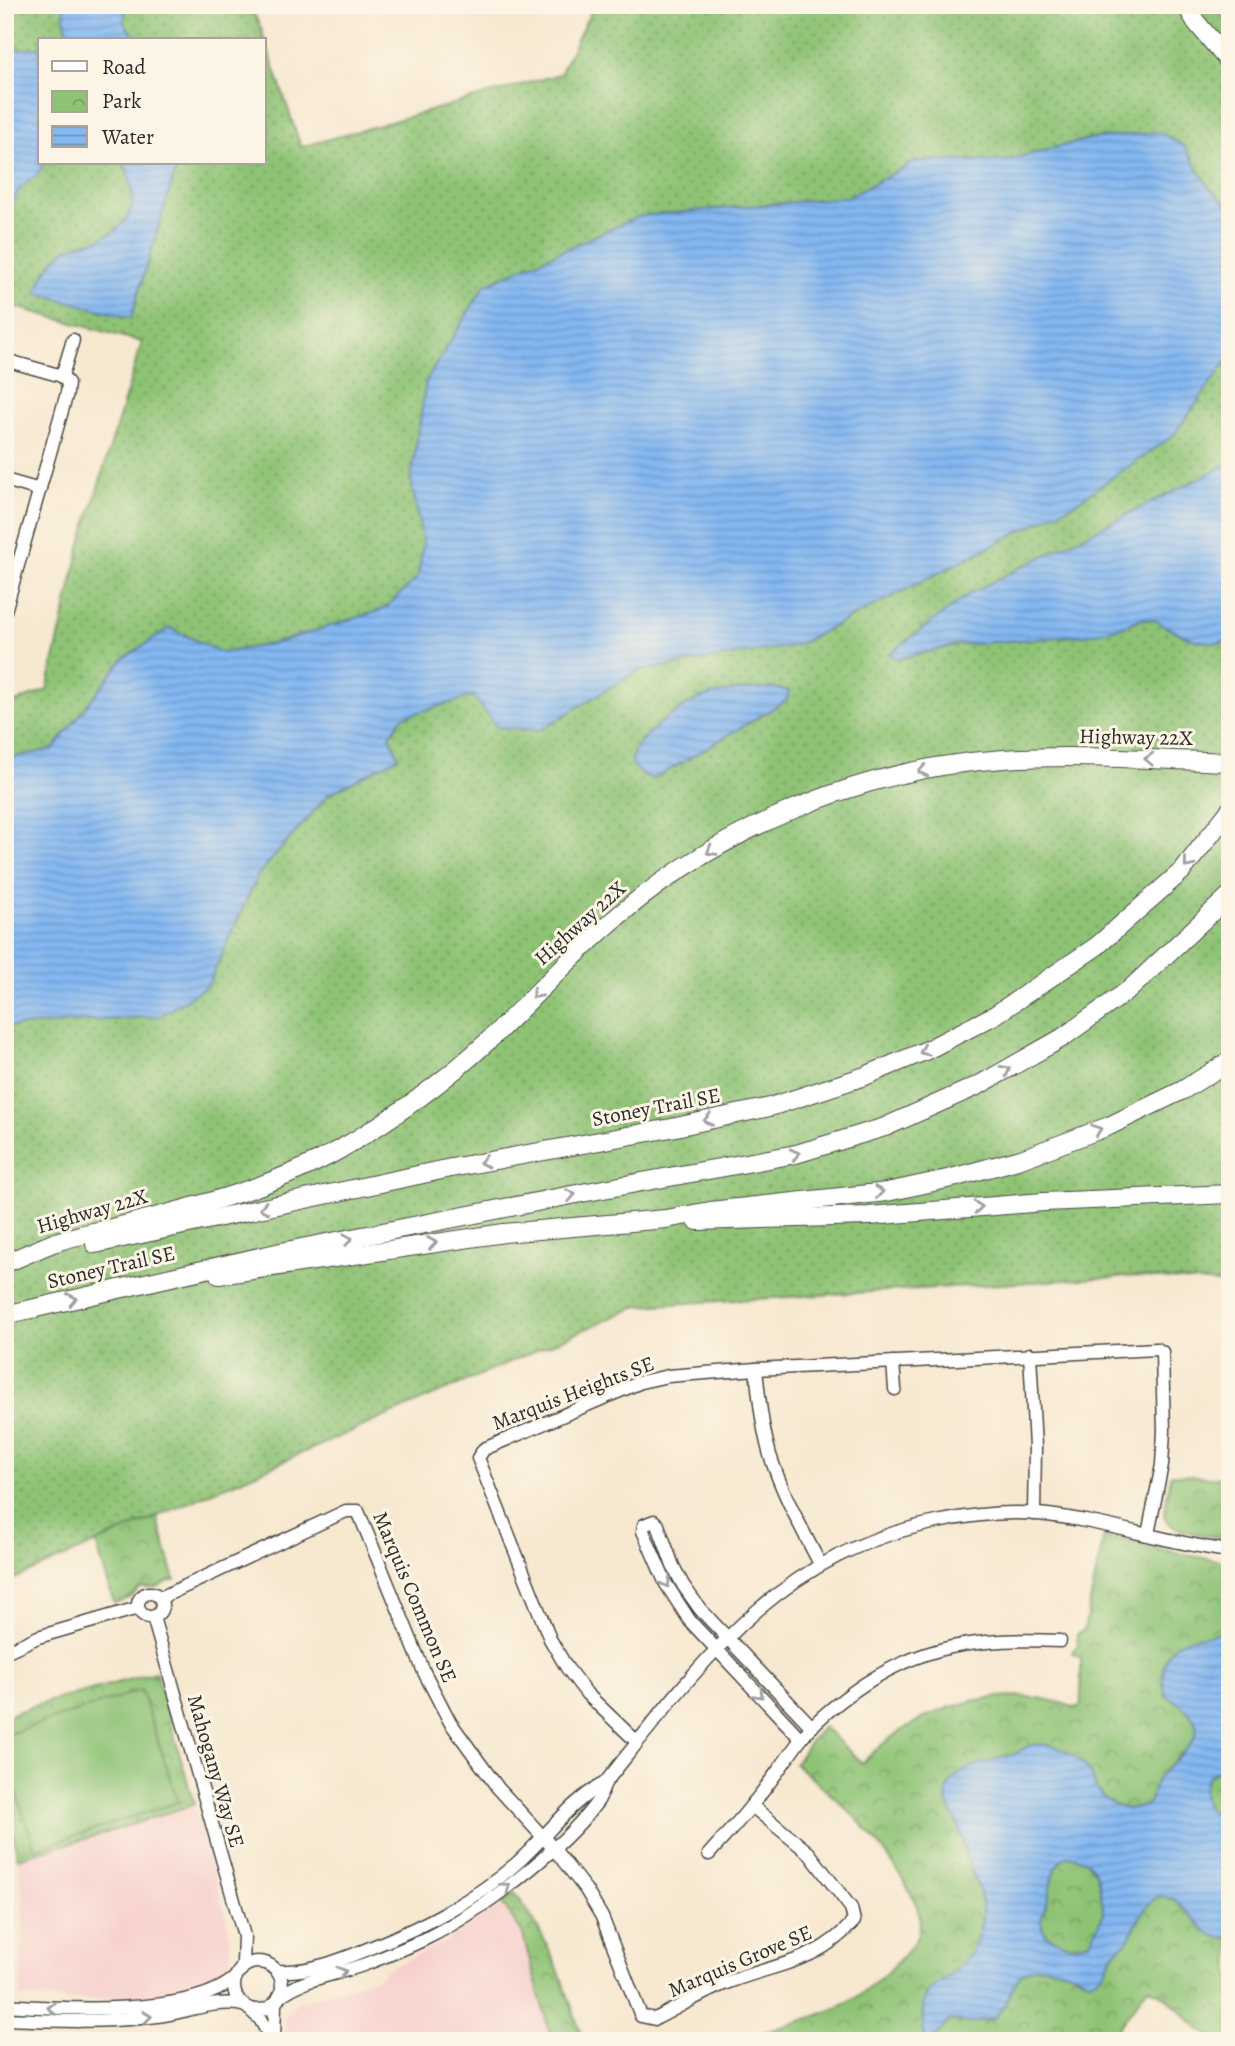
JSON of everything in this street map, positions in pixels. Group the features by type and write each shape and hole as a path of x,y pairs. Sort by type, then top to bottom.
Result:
{"highway":[{"path":"1186,5 1196,22 1230,63"},
{"name":"Highway 22X","path":"7,1263 54,1243 200,1205 286,1176 337,1151 440,1082 485,1043 602,930 674,873 741,833 808,803 867,784 930,769 1001,759 1100,757 1224,762"},
{"name":"Stoney Trail SE","path":"7,1263 451,1168 770,1107 866,1076 925,1051 995,1015 1097,946 1182,872 1230,810"},
{"name":"Stoney Trail SE","path":"5,1315 170,1276 587,1192 796,1154 886,1127 979,1085 1062,1038 1130,989 1230,895"},
{"path":"170,1276 230,1275 504,1233 666,1219 710,1211 887,1192 1021,1159 1109,1126 1182,1090 1230,1061"},
{"path":"666,1219 709,1222 869,1216 1044,1202 1230,1194"}],"street":[{"path":"62,376 73,340"},
{"path":"5,360 62,376 68,383 68,393 5,611"},
{"path":"5,480 40,490"},
{"name":"Marquis Heights SE","path":"638,1742 587,1694 550,1639 478,1458 484,1449 641,1382 668,1376 756,1369 1157,1349 1162,1352 1164,1431 1162,1465 1148,1534"},
{"path":"1030,1354 1035,1447 1034,1514"},
{"path":"893,1362 895,1390"},
{"path":"756,1369 759,1401 770,1455 789,1504 820,1564"},
{"name":"Marquis Common SE","path":"160,1598 346,1511 358,1511 424,1672 450,1723 498,1788 544,1837"},
{"path":"5,2019 104,2021 160,2016 220,2003 263,2010 298,1984 363,1965 428,1938 490,1899 554,1849 598,1801 605,1783 727,1637 765,1601 820,1564 860,1545 925,1524 991,1514 1034,1514 1230,1551"},
{"path":"801,1739 690,1621 666,1584 643,1531 644,1525 653,1521 658,1525 673,1566 688,1594 812,1727"},
{"path":"147,1593 154,1593 160,1598 161,1609 152,1617 142,1614 138,1608 140,1597 147,1593"},
{"path":"5,1652 38,1637 138,1608"},
{"name":"Mahogany Way SE","path":"152,1617 243,1936 243,1963 238,1973"},
{"path":"709,1854 751,1806 812,1727 833,1707 887,1669 923,1654 960,1644 1014,1638 1060,1641"},
{"path":"5,2005 73,2009 166,2003 217,1990 247,1965 263,1963 277,1971 288,1972 326,1964 421,1927 484,1888 544,1837 587,1792 605,1783"},
{"name":"Marquis Grove SE","path":"544,1837 586,1890 602,1917 641,2017 655,2019 728,1982 802,1959 838,1939 854,1921 851,1908 809,1853 751,1806"},
{"name":"Mahogany Way SE","path":"243,1936 263,1963"},
{"path":"273,2041 277,2000 282,1984 277,1971"},
{"path":"238,1973 234,1989 260,2019 273,2041"}],"shaded area":[{"path":"194,1804 227,1920 232,1958 226,1972 220,1977 194,1983 187,1989 147,1996 74,2000 20,1997 23,1933 18,1858"},
{"path":"502,1903 522,1932 552,2041 287,2041 286,2015 296,2003 379,1977 387,1969 446,1941"}],"green space":[{"path":"5,5 249,5 264,38 38,38 38,164 266,164 266,44 301,147 560,74 594,5 1230,5 1230,1284 1133,1276 638,1306 5,1583 5,706 47,690 80,547 142,342 5,304"},
{"path":"1230,1367 1230,1539 1202,1535 1172,1526 1164,1514 1171,1474 1219,1478 1222,1476"},
{"path":"157,1517 175,1580 157,1587 140,1588 130,1598 114,1603 96,1543"},
{"path":"1104,1536 1230,1562 1230,2041 1211,2037 1203,2032 1168,1999 1148,1987 1109,2041 740,2041 813,2017 855,1998 900,1959 915,1941 920,1927 915,1903 883,1849 842,1805 795,1764 808,1744 823,1727 862,1763 907,1727 961,1704 989,1698 1018,1697 1047,1700 1075,1708 1081,1705 1081,1658 1072,1653 1078,1646 1077,1634 1084,1630"},
{"path":"156,1672 194,1804 18,1858 5,1799 5,1717 33,1706"},
{"path":"141,1690 178,1802 35,1849 5,1759 5,1735"},
{"path":"515,1893 548,1946 583,2041 552,2041 522,1932 502,1903"}],"water":[{"path":"64,5 126,5 124,23 136,38 69,38 64,18"},
{"path":"38,48 38,164 43,164 38,175 17,193 5,232 5,50"},
{"path":"1160,132 1185,147 1209,187 1230,207 1230,357 1173,436 1074,504 797,645 638,671 540,730 497,727 473,696 403,717 390,736 399,757 329,794 258,875 208,985 160,1016 5,1027 5,759 53,749 123,659 170,628 222,653 276,643 384,609 418,577 423,543 411,480 426,381 485,285 640,216 848,197 917,161 1007,160 1089,139"},
{"path":"124,164 178,164 131,318 36,293 48,268 61,253 71,247 99,239 121,226 131,208 129,175"},
{"path":"1230,465 1230,640 1218,643 1195,640 1155,620 1141,619 1119,628 1086,635 957,645 898,659 889,654 972,592"},
{"path":"774,688 789,691 787,700 661,775 651,779 634,767 632,760 640,742 685,706 721,693"},
{"path":"1230,1627 1230,1766 1209,1775 1203,1794 1211,1812 1230,1813 1230,1937 1220,1938 1208,1933 1174,1899 1158,1896 1097,1978 1090,1981 1063,1970 1033,1968 1019,1977 993,2019 970,2023 949,2020 936,2036 925,2041 924,2001 932,1988 946,1979 967,1957 979,1934 982,1915 980,1893 947,1798 948,1788 953,1780 969,1768 980,1764 1030,1746 1050,1745 1081,1762 1092,1775 1100,1794 1113,1804 1129,1809 1148,1804 1158,1778 1188,1748 1196,1731 1195,1722 1188,1712 1178,1702 1166,1696 1163,1678 1166,1660 1175,1646 1183,1641","holes":["1068,1856 1088,1863 1097,1876 1104,1914 1090,1942 1072,1946 1047,1936 1042,1927 1042,1918 1058,1865"]}]}
